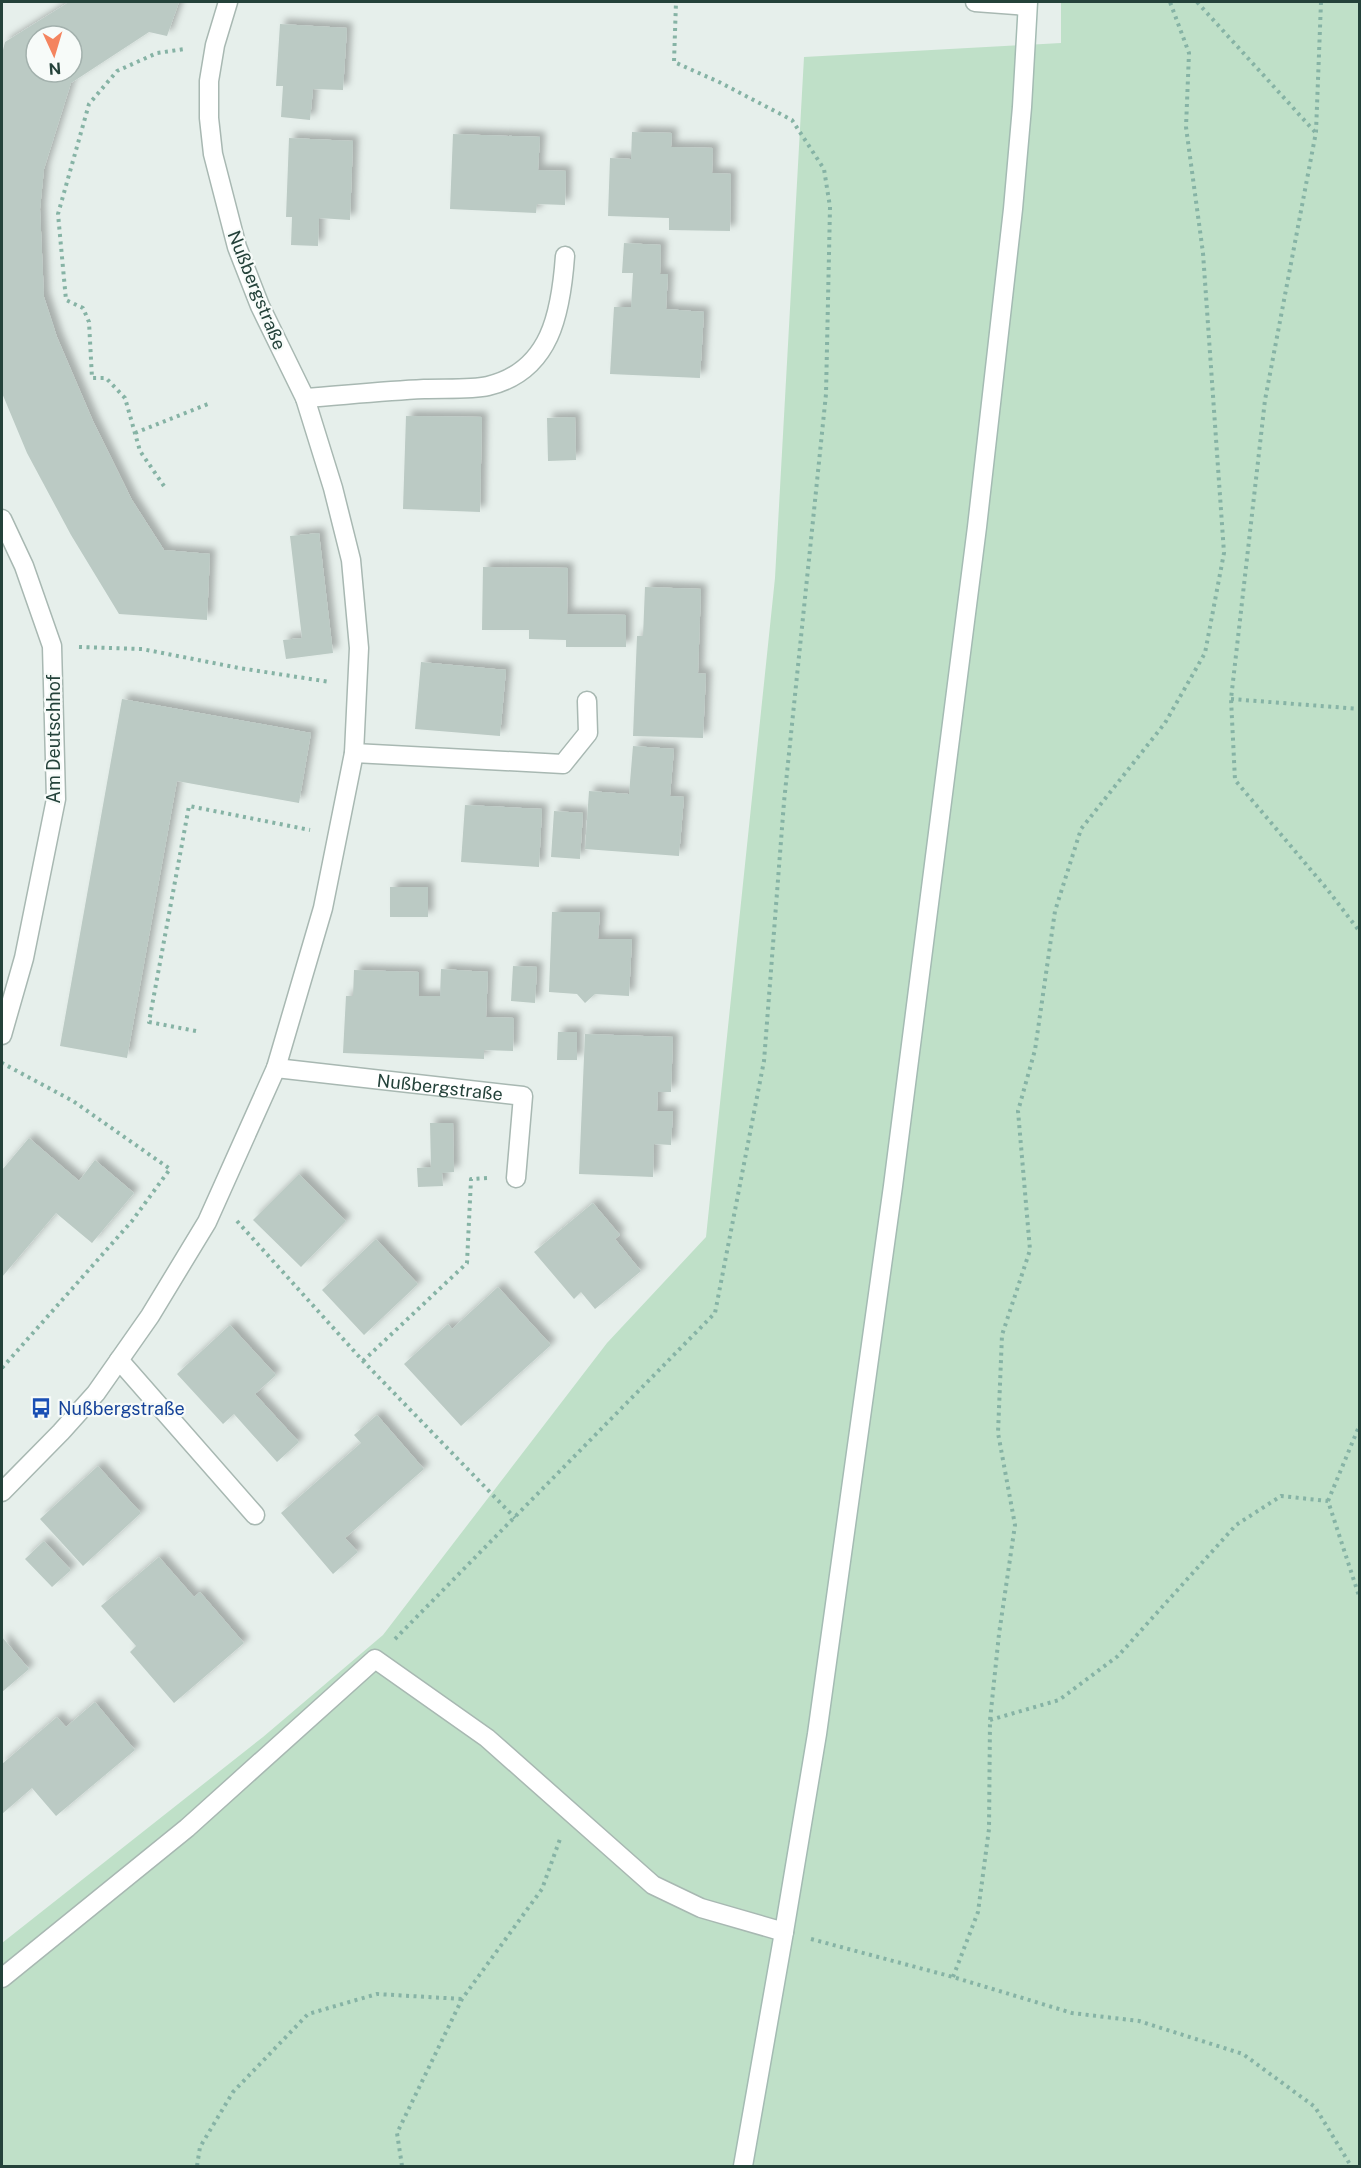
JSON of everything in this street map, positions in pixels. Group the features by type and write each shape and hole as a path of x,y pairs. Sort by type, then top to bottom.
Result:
{"street":[{"name":"Nußbergstraße","path":"2,1492 89,1401 167,1288 207,1222 276,1068 323,908 354,753 359,648 351,560 333,489 305,398 260,306 244,267 220,187 213,154 209,118 209,81 215,45 228,2"},
{"path":"743,2166 784,1932 844,1548 950,745 1013,209 1028,4 975,2"},
{"path":"305,398 488,386 520,372 540,355 553,325 562,291 565,256"},
{"name":"Am Deutschhof","path":"2,519 24,566 52,646 56,800 24,958 2,1035"},
{"path":"354,753 563,764 588,733 587,701"},
{"name":"Nußbergstraße","path":"276,1068 523,1096 516,1178"},
{"path":"119,1360 255,1515"},
{"path":"2,1978 187,1828 375,1659 487,1738 653,1885 701,1908 784,1932"}],"path":[{"path":"375,1659 715,1312 764,1061 784,802 826,394 830,207 824,169 792,120 719,82 674,62 676,2"},
{"path":"953,1977 978,1912 989,1828 990,1720 999,1634 1015,1525 998,1433 1002,1335 1030,1250 1018,1111 1035,1050 1055,911 1082,829 1165,723 1205,652 1224,553 1203,253 1186,127 1189,53 1170,2"},
{"path":"1197,2 1316,132"},
{"path":"1321,2 1316,132 1265,400 1231,699 1235,780 1327,889 1359,932"},
{"path":"164,486 140,451 125,398 106,378 92,378 89,322 83,308 66,300 58,214 89,104 117,71 157,53 215,45"},
{"path":"135,433 208,404"},
{"path":"52,646 142,649 238,668 358,686"},
{"path":"1231,699 1359,709"},
{"path":"196,1031 149,1022 189,806 338,835"},
{"path":"2,1063 73,1101 170,1169 132,1221 2,1368"},
{"path":"363,1361 467,1263 471,1179 516,1178"},
{"path":"217,1199 363,1361 515,1518"},
{"path":"1359,1424 1328,1501 1359,1599"},
{"path":"990,1720 1059,1700 1118,1656 1236,1525 1281,1496 1328,1501"},
{"path":"402,2166 397,2133 462,1999 542,1889 570,1812"},
{"path":"784,1932 953,1977 1072,2013 1139,2021 1243,2054 1315,2107 1351,2166"},
{"path":"197,2166 200,2147 233,2092 308,2014 377,1994 462,1999"}],"green space":[{"path":"1061,2 1359,2 1359,2166 2,2166 2,1943 263,1737 383,1635 607,1343 706,1237 775,578 804,57 1061,43"}],"building":[{"path":"69,2 179,2 167,36 149,32 84,74 84,24 34,24"},
{"path":"280,24 347,28 343,90 313,89 310,120 281,117 283,86 276,86"},
{"path":"24,30 24,84 71,84 44,169 40,209 44,297 57,337 93,421 132,500 164,550 210,554 207,620 119,614 71,535 27,453 2,393 2,54 5,42"},
{"path":"632,132 672,133 671,147 713,148 712,173 731,174 730,231 669,230 669,218 608,216 610,158 631,159"},
{"path":"453,134 540,137 538,170 566,171 565,205 537,204 536,213 450,209"},
{"path":"289,138 353,141 350,220 319,218 318,246 291,245 292,217 286,217"},
{"path":"624,243 661,245 660,274 668,274 666,309 704,312 700,378 610,374 614,307 631,307 633,273 622,273"},
{"path":"406,416 482,417 480,512 403,509"},
{"path":"575,417 576,460 548,461 547,418"},
{"path":"319,533 333,653 286,659 283,640 302,638 290,536"},
{"path":"483,567 568,568 567,614 626,615 626,647 566,647 566,640 529,639 529,630 482,630"},
{"path":"645,587 701,589 698,673 706,674 703,738 633,736 637,636 643,636"},
{"path":"421,662 506,670 500,736 415,729"},
{"path":"122,699 311,733 299,803 177,781 127,1058 60,1046"},
{"path":"633,746 674,749 670,796 684,797 679,856 585,849 589,791 629,794"},
{"path":"465,805 542,809 539,867 461,862"},
{"path":"554,811 583,813 580,859 551,857"},
{"path":"390,887 428,887 428,917 390,917"},
{"path":"552,912 600,912 598,939 632,939 629,996 595,994 585,1003 577,994 549,992"},
{"path":"513,966 537,967 535,1003 511,1001"},
{"path":"441,969 488,972 486,1017 514,1018 513,1051 484,1050 484,1059 343,1053 346,996 353,996 354,970 419,972 419,996 440,996"},
{"path":"558,1032 577,1032 577,1060 557,1060"},
{"path":"585,1034 673,1037 671,1092 658,1092 657,1111 673,1111 671,1145 654,1144 653,1177 579,1174"},
{"path":"430,1123 453,1123 454,1172 442,1173 443,1186 418,1187 417,1168 431,1167"},
{"path":"29,1138 79,1181 95,1160 134,1193 92,1243 56,1213 2,1277 2,1170"},
{"path":"299,1174 346,1221 301,1267 253,1220"},
{"path":"593,1203 620,1235 615,1239 641,1271 595,1309 581,1292 574,1299 534,1252"},
{"path":"376,1239 418,1284 364,1335 322,1290"},
{"path":"498,1287 551,1345 461,1426 404,1364 448,1324 452,1329"},
{"path":"230,1325 276,1375 255,1394 299,1442 277,1462 234,1414 223,1424 177,1374"},
{"path":"377,1415 424,1469 345,1538 358,1552 333,1574 281,1513 361,1443 354,1435"},
{"path":"98,1466 141,1513 83,1566 40,1519"},
{"path":"44,1541 71,1570 52,1587 25,1559"},
{"path":"159,1557 194,1597 200,1592 244,1643 174,1703 130,1652 136,1646 101,1606"},
{"path":"2,1637 29,1669 2,1692"},
{"path":"95,1702 135,1750 56,1816 32,1788 2,1814 2,1764 57,1717 66,1727"}],"place":[{"name":"Nußbergstraße","path":"41,1408"}]}
